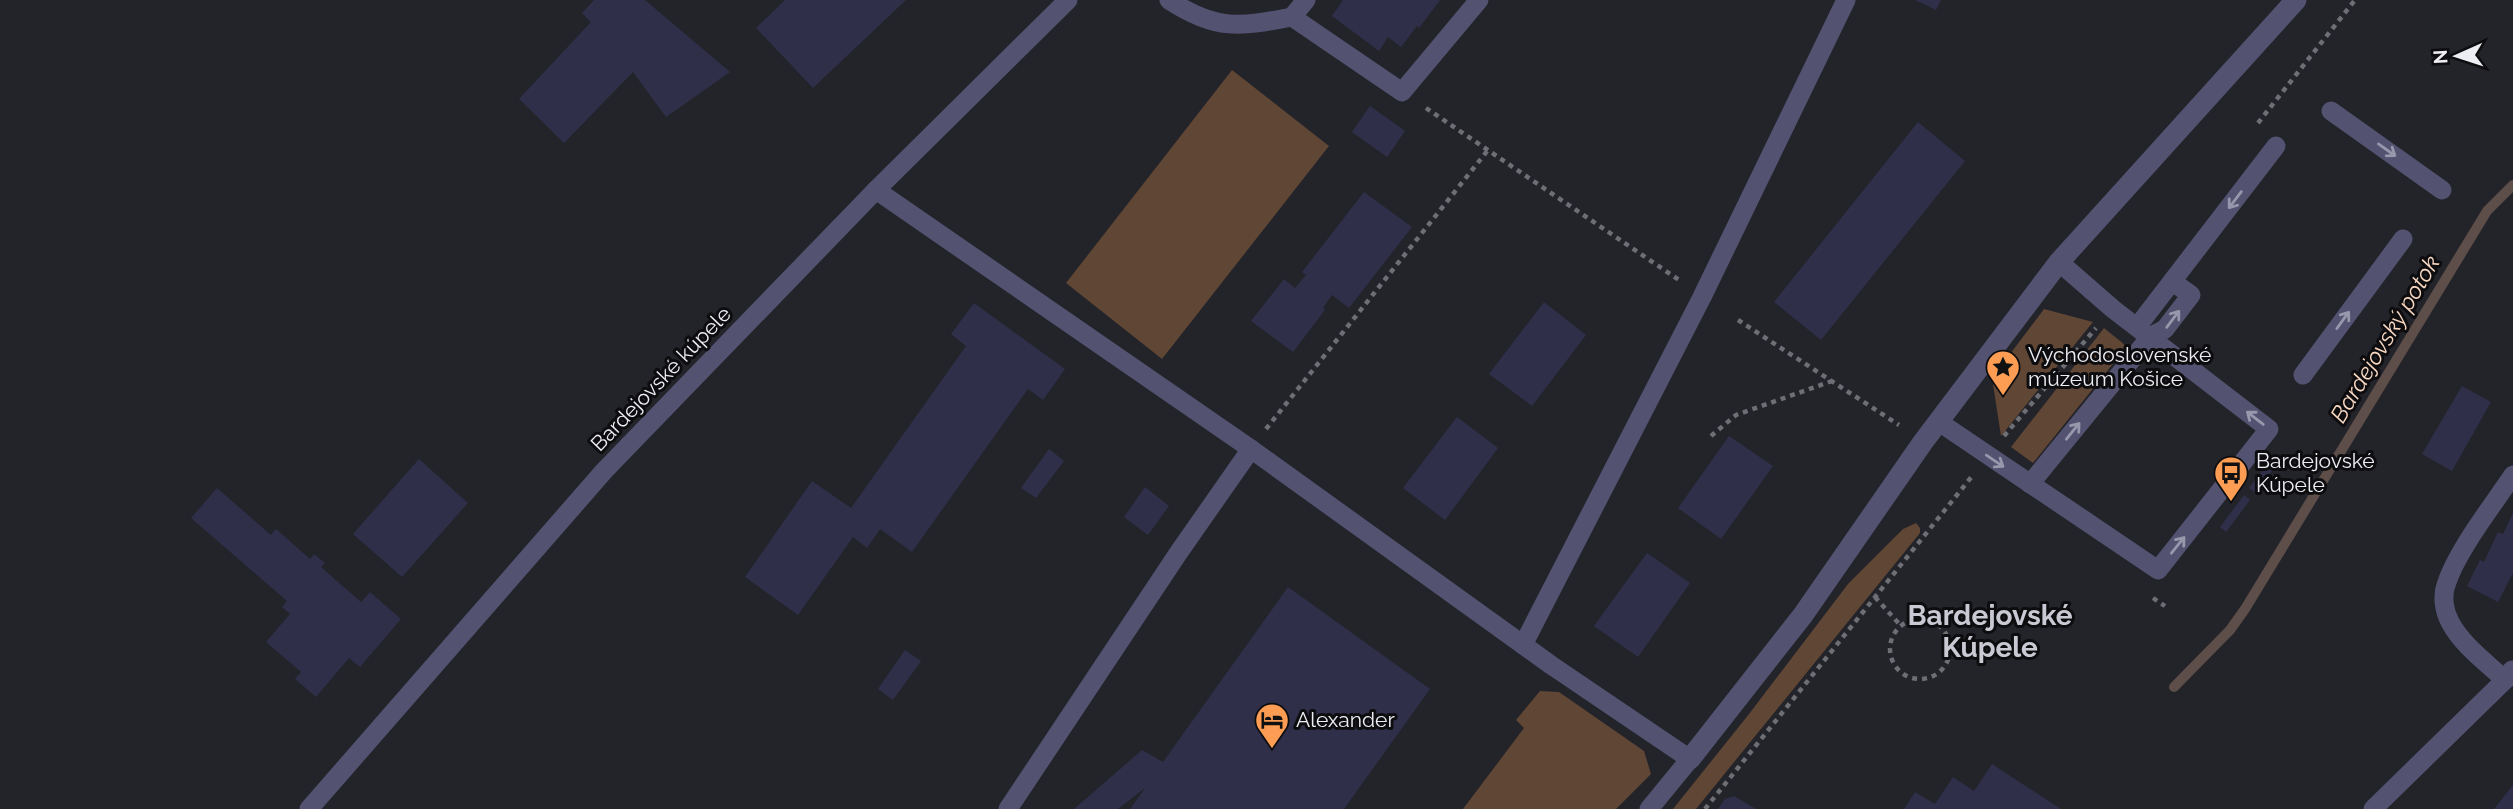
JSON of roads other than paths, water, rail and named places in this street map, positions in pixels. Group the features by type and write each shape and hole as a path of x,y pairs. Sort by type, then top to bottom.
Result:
{"street":[{"path":"1690,759 1803,615 1939,422 2059,262 2296,0"}],"lane":[{"name":"Bardejovské kúpele","path":"315,806 604,471 876,190 1068,0"},
{"path":"1169,0 1203,20 1230,25 1255,24 1293,17 1306,0"},
{"path":"1293,17 1402,92 1479,0"},
{"path":"1523,645 1699,303 1846,0"},
{"path":"2331,111 2442,190"},
{"path":"2030,484 2143,332 2173,282 2276,146"},
{"path":"876,190 1251,449 1523,645 1690,759 1649,809"},
{"path":"2303,375 2403,239"},
{"path":"1939,422 2158,569 2269,429 2113,309 2059,262"},
{"path":"2143,332 2165,329 2191,295 2173,282"},
{"path":"1008,809 1251,449"},
{"path":"2373,809 2509,675 2465,643 2449,621 2444,603 2445,587 2455,564 2513,475"}],"waterway":[{"name":"Bardejovský potok","path":"2174,687 2230,630 2245,609 2487,211 2513,185"}],"place":[{"name":"Východoslovenské múzeum Košice","path":"2003,397"},
{"name":"Bardejovské Kúpele","path":"2231,503"},
{"name":"Alexander","path":"1272,750"}],"district":[{"name":"Bardejovské Kúpele","path":"1990,631"}]}
